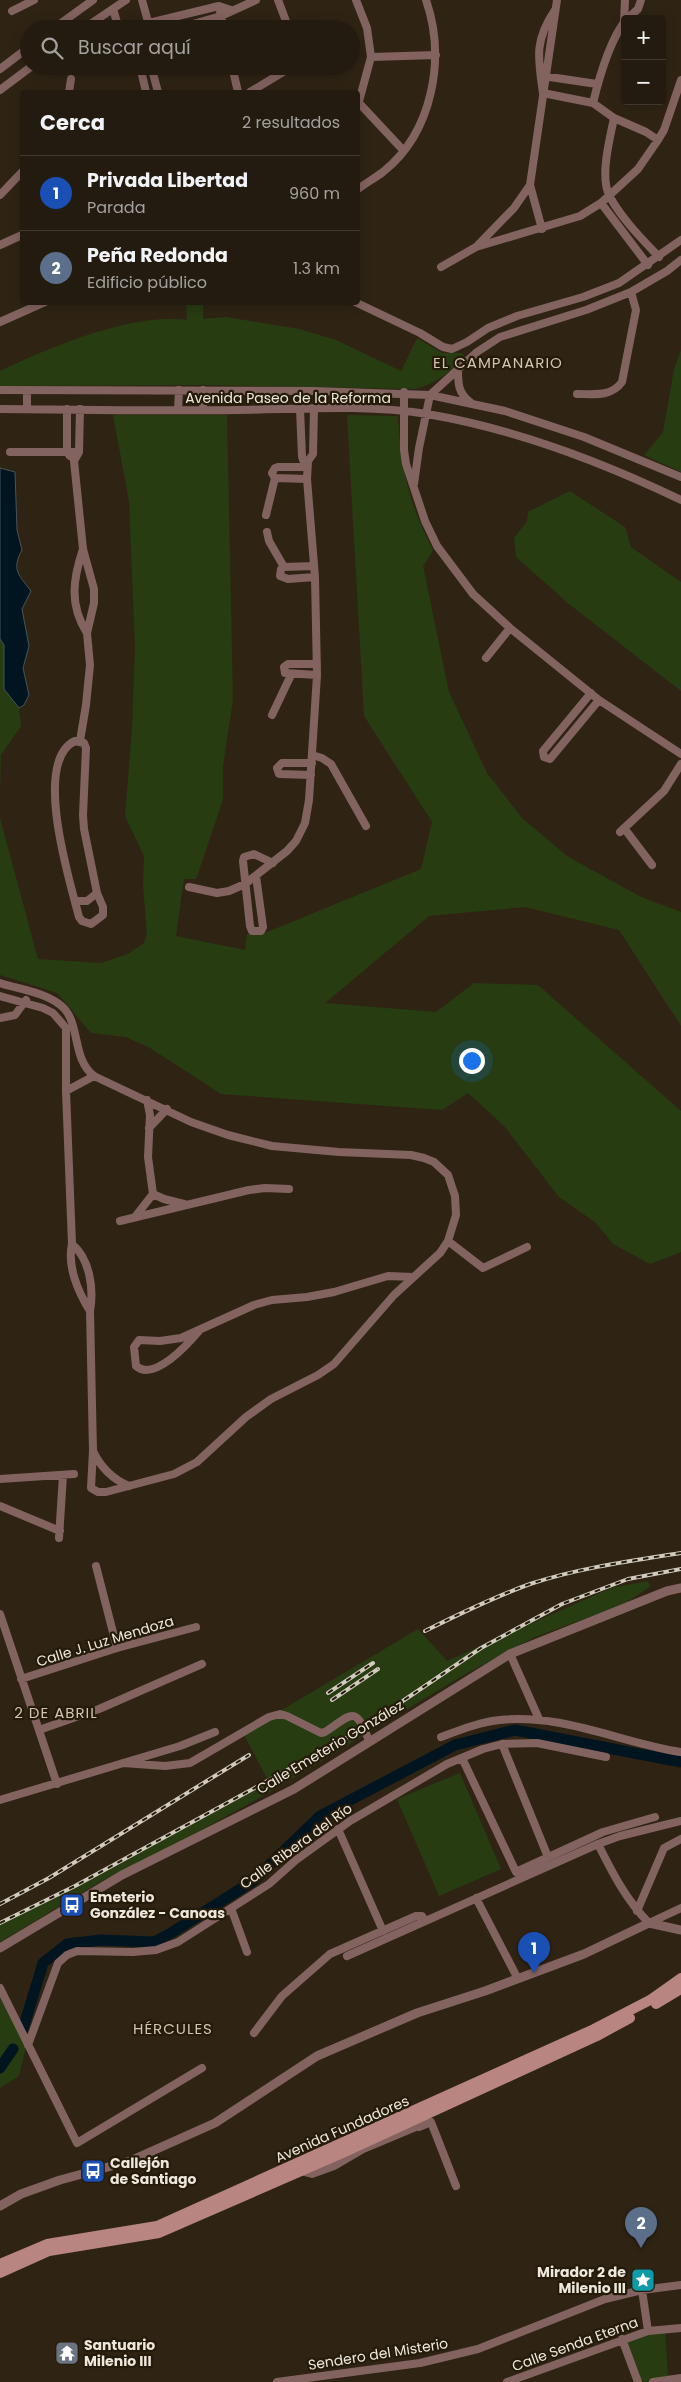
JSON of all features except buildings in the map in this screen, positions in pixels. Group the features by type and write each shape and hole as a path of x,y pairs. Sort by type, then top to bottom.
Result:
{"main road":[{"name":"Avenida Fundadores","path":"0,2264 47,2244 157,2226 594,2029 650,2000 681,1978"},
{"name":"Avenida Fundadores","path":"0,2273 49,2251 160,2233 597,2036 681,1989"}],"street":[{"path":"12,11 34,0"},
{"path":"70,20 92,0"},
{"path":"96,20 126,0"},
{"path":"142,0 148,20"},
{"path":"207,20 221,16 256,0"},
{"path":"278,0 286,20"},
{"path":"356,0 367,28 371,58 360,97"},
{"path":"360,188 384,171 403,150 417,130 427,105 434,82 436,55 433,21 426,0"},
{"path":"542,229 530,185 544,76 557,0"},
{"path":"625,0 625,15"},
{"path":"631,15 638,9 641,0"},
{"path":"219,6 222,20"},
{"path":"171,20 219,6 232,10"},
{"path":"113,9 116,20"},
{"path":"544,76 538,57 544,27 556,10"},
{"path":"593,103 598,84 621,29"},
{"path":"0,69 20,54"},
{"path":"371,58 436,55"},
{"path":"0,90 20,75"},
{"path":"142,75 146,90"},
{"path":"153,75 157,90"},
{"path":"234,75 238,90"},
{"path":"253,90 278,75"},
{"path":"544,76 598,84"},
{"path":"69,90 71,79"},
{"path":"441,266 476,248 580,216 609,197 638,169 658,140 664,130 681,80"},
{"path":"543,93 593,103 614,118 646,132 658,140"},
{"path":"360,106 403,150"},
{"path":"614,118 606,170 609,197 659,257"},
{"path":"0,196 20,174"},
{"path":"476,248 514,208 530,185"},
{"path":"601,203 648,265"},
{"path":"0,245 20,236"},
{"path":"360,304 420,332 443,347 452,348 467,342 488,328 517,316 583,297 619,283 648,265 681,240"},
{"path":"414,486 425,414 430,395 458,369 500,337 586,310 631,292 667,272 681,260"},
{"path":"578,394 608,393 616,390 622,382 636,310 631,292"},
{"path":"0,322 38,305"},
{"path":"458,369 459,388 464,397 472,403"},
{"name":"Avenida Paseo de la Reforma","path":"0,390 404,392 430,395 505,411 584,436 681,477"},
{"path":"27,390 27,409"},
{"path":"178,410 179,390"},
{"path":"203,390 204,410"},
{"path":"404,392 404,450 425,521 437,546 473,594 510,628 600,700 681,754"},
{"name":"Avenida Paseo de la Reforma","path":"0,409 314,409 425,414 500,429 577,454 627,474 681,500"},
{"path":"66,409 67,452 74,461 83,550 94,589 94,603 87,632 90,665 80,741"},
{"path":"74,461 79,452 80,409"},
{"path":"300,409 302,456 303,460 308,464"},
{"path":"189,887 217,893 229,891 245,884 274,863 296,841 305,823 312,764 317,675 315,577 307,479 308,464 313,454 314,409"},
{"path":"10,452 79,452"},
{"path":"266,515 275,478 272,473 274,468 308,464"},
{"path":"275,478 307,479"},
{"path":"267,532 269,541 284,567"},
{"path":"83,550 74,584 74,597 76,611 87,632"},
{"path":"314,566 284,567 280,572 283,578 315,577"},
{"path":"486,658 510,628"},
{"path":"317,664 286,664 284,667 284,674 317,675"},
{"path":"272,715 291,675"},
{"path":"591,693 543,752 544,757 550,759 600,700"},
{"path":"80,741 86,748 83,815 97,893 103,907 103,915 91,924 82,921 75,901 54,798 56,770 72,743 80,741"},
{"path":"312,755 322,758 331,764 366,826"},
{"path":"311,775 279,774 277,768 282,764 312,764"},
{"path":"652,865 622,830 664,791 681,764"},
{"path":"256,876 263,927 261,931 252,931 250,926 242,866 244,857 254,854 274,863"},
{"path":"75,901 86,901 97,893"},
{"path":"0,983 31,992 59,1004 67,1011 73,1024 80,1055 89,1072 94,1076 191,1122 228,1135 272,1146 340,1152 411,1155 434,1162 448,1175 455,1196 456,1215 448,1241 440,1253 413,1277 347,1346 334,1364 318,1375 271,1399 246,1417 197,1462 174,1474 106,1492 94,1491 91,1488 93,1451 90,1311 92,1289 84,1258 72,1244"},
{"path":"0,1018 14,1015 31,992"},
{"path":"0,996 53,1013 66,1028 71,1259 75,1280 90,1311"},
{"path":"66,1091 94,1076"},
{"path":"135,1217 152,1194 148,1157 149,1128 147,1100"},
{"path":"149,1128 166,1110"},
{"path":"120,1220 265,1188 289,1189"},
{"path":"152,1194 164,1199 188,1204"},
{"path":"448,1241 483,1268 528,1248"},
{"path":"199,1331 183,1349 165,1363 148,1370 140,1369 136,1366 134,1347 139,1340 172,1340 199,1331 254,1305 272,1300 307,1297 334,1292 388,1276 413,1277"},
{"path":"93,1451 102,1467 112,1478 129,1486"},
{"path":"0,1479 74,1474"},
{"path":"0,1506 60,1534 63,1475"},
{"path":"96,1566 117,1648"},
{"name":"Calle Emeterio González","path":"0,1948 122,1875 294,1788 510,1654 667,1591 681,1588"},
{"path":"0,1614 57,1784"},
{"name":"Calle J. Luz Mendoza","path":"21,1679 117,1648 196,1627"},
{"path":"510,1654 540,1720"},
{"path":"39,1730 123,1699 202,1664"},
{"path":"123,1763 165,1766 199,1759 269,1716 280,1714 321,1733 347,1716 353,1715 358,1718 369,1741"},
{"path":"441,1737 494,1721 540,1720 681,1752"},
{"path":"0,1800 57,1784 215,1732"},
{"name":"Calle Ribera del Río","path":"28,2045 58,1963 67,1955 77,1951 133,1952 156,1950 178,1942 270,1884 296,1860 338,1829 447,1764 502,1744 537,1743 606,1757"},
{"path":"502,1744 548,1857"},
{"path":"462,1758 516,1872 603,1832 655,1817"},
{"path":"347,1956 598,1844 620,1836 681,1821"},
{"path":"338,1829 383,1931"},
{"path":"637,1911 664,1848 681,1839"},
{"path":"598,1844 616,1880 637,1911 649,1923 681,1930"},
{"path":"476,1898 518,1979"},
{"path":"231,1908 247,1952"},
{"path":"0,2206 21,2194 60,2180 130,2160 215,2123 317,2056 417,2013 518,1979 584,1954 681,1908"},
{"path":"254,2033 282,1996 330,1954 416,1916 422,1916 425,1921"},
{"path":"0,1988 77,2143 202,2068"},
{"path":"403,2134 418,2126 426,2114"},
{"path":"301,2171 312,2174 363,2149 432,2122 456,2186"},
{"name":"Sendero del Misterio","path":"277,2382 420,2363 478,2349 605,2300 642,2290 681,2285"},
{"path":"642,2290 648,2331"},
{"name":"Calle Senda Eterna","path":"507,2382 622,2339 648,2331 681,2328"},
{"path":"622,2339 638,2382"},
{"path":"653,2382 681,2378"}],"green space":[{"path":"186,305 203,305 203,319 226,317 299,329 336,340 401,371 417,338 442,353 462,353 465,357 436,381 415,389 204,385 0,386 0,371 67,342 116,327 141,322 165,319 187,320"},
{"path":"681,350 681,472 644,455 663,432 674,369"},
{"path":"113,415 227,415 233,700 223,766 223,800 196,879 184,879 176,936 245,950 247,934 260,935 421,869 432,822 364,716 347,415 398,416 401,452 412,501 433,550 423,566 449,692 487,773 522,818 567,856 641,897 681,912 681,1026 619,930 525,907 429,916 325,1003 436,1012 474,983 538,985 681,1111 681,1252 650,1264 613,1244 596,1223 559,1197 505,1127 468,1093 442,1110 221,1094 150,1048 126,1037 91,1033 57,993 0,975 0,818 38,959 101,963 128,954 144,943 147,933 143,886 144,856 125,816 132,728 135,647 129,501"},
{"path":"570,491 625,527 631,547 681,582 681,691 569,604 516,557 514,538 527,521 528,512"},
{"path":"0,639 4,645 4,689 19,708 21,726 1,755 0,797"},
{"path":"647,1581 651,1586 624,1604 535,1637 462,1676 270,1792 176,1844 100,1882 0,1942 0,1923 269,1782 243,1733 418,1629 447,1661 611,1588"},
{"path":"460,1773 501,1869 439,1896 397,1799"},
{"path":"0,1994 26,2046 19,2076 0,2088"},
{"path":"665,2328 668,2379 638,2382 622,2339"}],"water":[{"path":"0,468 15,472 17,530 22,550 17,568 20,576 31,591 22,609 29,646 23,668 29,695 24,705 19,708 4,689 4,645 0,639"}],"waterway":[{"path":"23,2029 43,1963 67,1944 101,1940 154,1942 253,1881 320,1816 455,1745 515,1730 681,1762"},
{"path":"0,2068 13,2049"}],"railway":[{"path":"425,1631 490,1600 548,1578 586,1569 681,1553"},
{"path":"0,1923 75,1886 357,1732 481,1648 562,1604 628,1579 681,1569"},
{"path":"328,1693 373,1663"},
{"path":"332,1700 378,1669"},
{"path":"0,1904 49,1878 249,1755"}],"place":[{"name":"Emeterio González - Canoas","path":"72,1905"},
{"name":"Privada Libertad","path":"534,1973"},
{"name":"Callejón de Santiago","path":"93,2171"},
{"name":"Peña Redonda","path":"641,2248"},
{"name":"Mirador 2 de Milenio III","path":"643,2280"},
{"name":"Santuario Milenio III","path":"67,2353"}],"district":[{"name":"EL CAMPANARIO","path":"498,362"},
{"name":"2 DE ABRIL","path":"56,1712"},
{"name":"HÉRCULES","path":"173,2028"}]}
